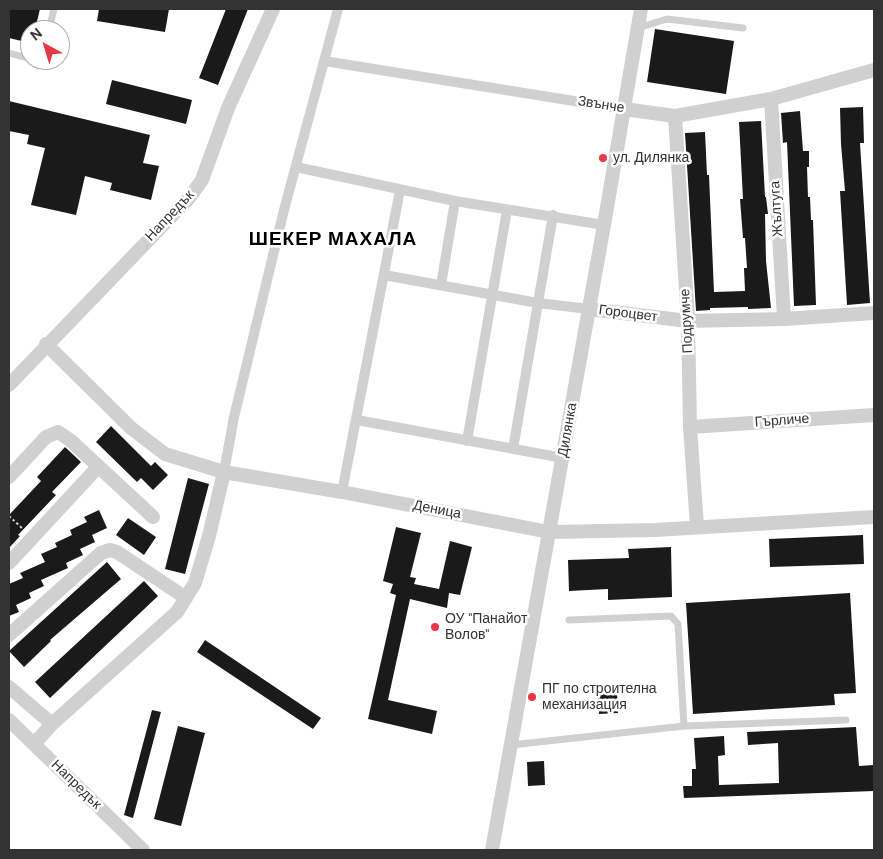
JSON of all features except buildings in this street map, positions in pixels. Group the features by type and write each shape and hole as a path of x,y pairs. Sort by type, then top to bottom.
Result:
{"street":[{"name":"Напредък","path":"9,385 46,344 189,198 202,180 228,108 273,9"},
{"path":"34,744 52,724 177,612 195,582 209,536 224,472 234,417 296,167 338,9"},
{"name":"Дилянка","path":"492,850 563,458 641,9"},
{"name":"Звънче","path":"324,61 675,116 771,99 874,70"},
{"name":"Жълтуга","path":"771,99 784,319"},
{"name":"Подрумче","path":"675,116 688,321 690,426 697,526"},
{"path":"296,167 455,201 604,225"},
{"path":"342,492 400,190"},
{"path":"441,285 455,201"},
{"path":"467,441 507,210"},
{"path":"513,449 553,216"},
{"name":"Гороцвет","path":"384,275 538,302 688,321 784,319 874,313"},
{"name":"Деница","path":"46,344 131,428 165,454 224,472 342,492 549,532 654,530 874,517"},
{"name":"Гърличе","path":"690,426 874,415"},
{"path":"357,420 563,458"},
{"path":"9,477 46,437 58,432 153,517"},
{"path":"9,563 98,467"},
{"path":"9,635 101,553 110,550 117,552 186,598"},
{"path":"9,687 52,724"},
{"name":"Напредък","path":"9,720 143,850"}],"lane":[{"path":"638,28 667,19 743,28"},
{"path":"569,620 671,616 678,624 684,726"},
{"path":"510,745 684,726 846,720"}],"path":[{"path":"9,516 33,538"}],"place":[{"name":"ул. Дилянка","path":"603,158"},
{"name":"ОУ \"Панайот Волов\"","path":"435,627"},
{"name":"ПГ по строителна механизация","path":"532,697"}],"district":[{"name":"ШЕКЕР МАХАЛА","path":"333,240"}]}
